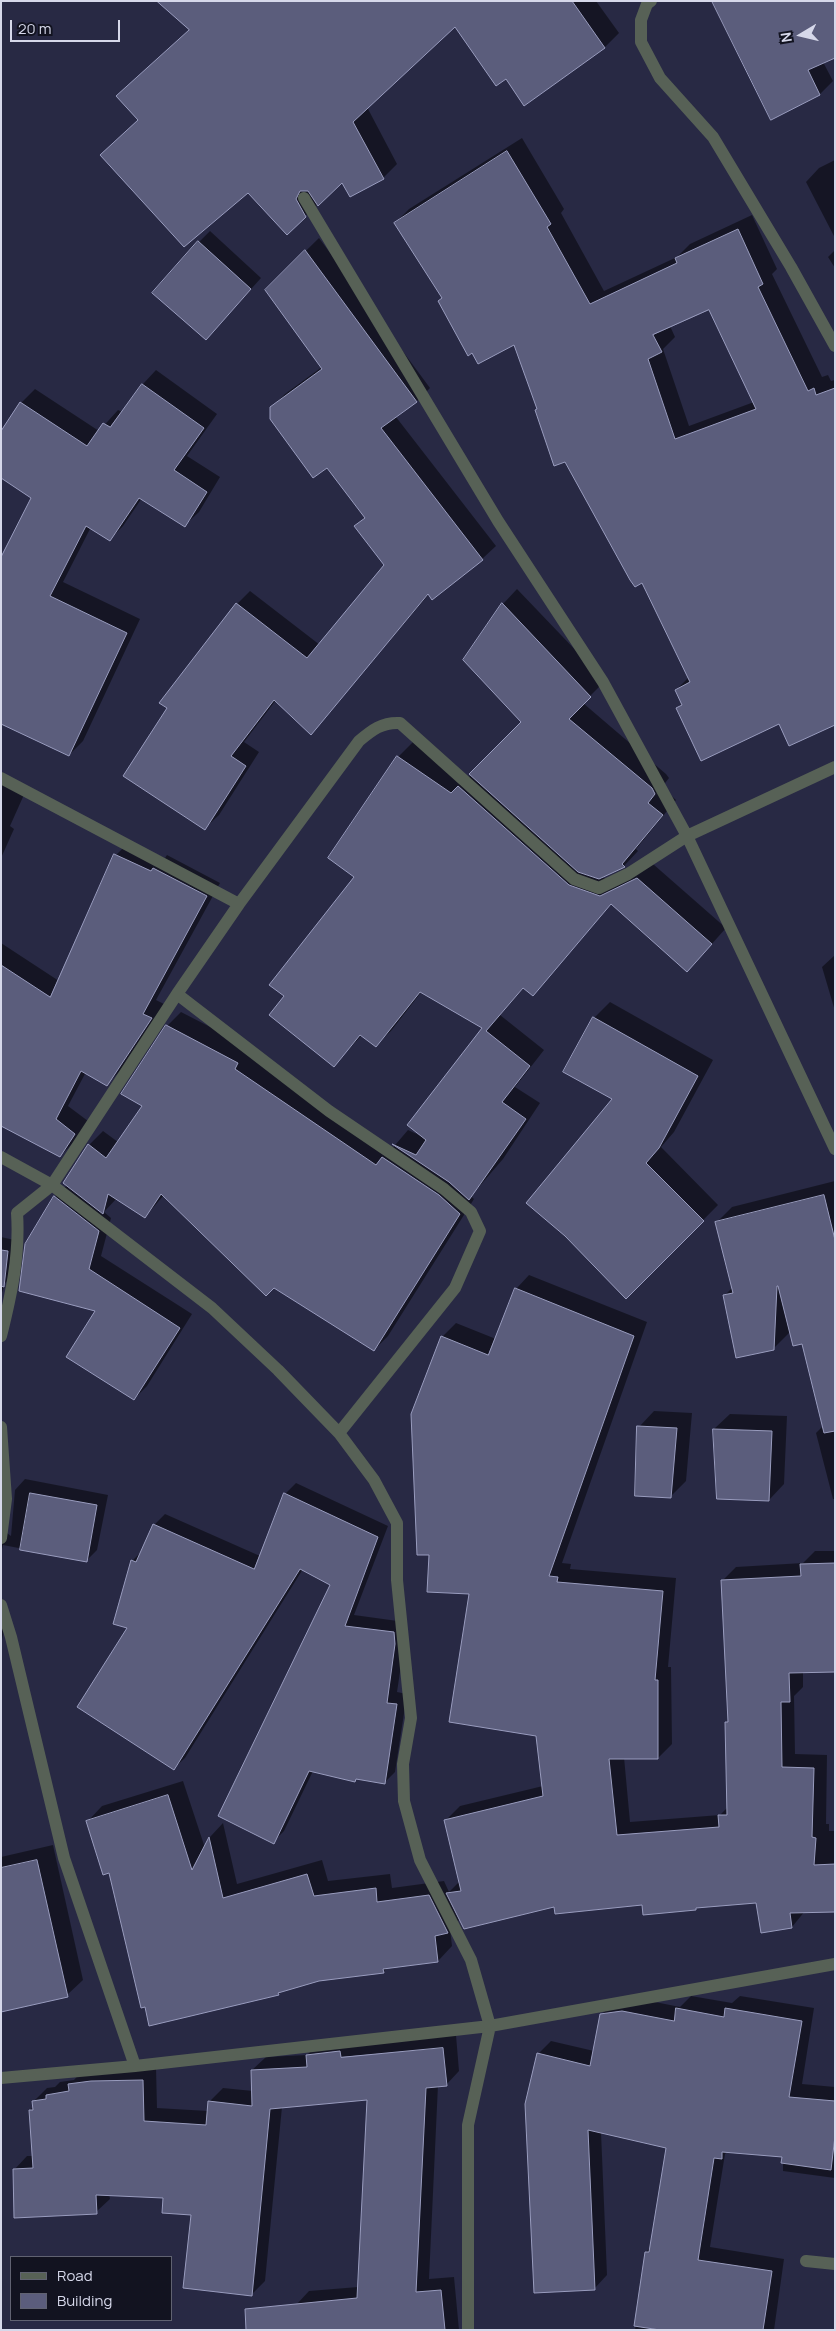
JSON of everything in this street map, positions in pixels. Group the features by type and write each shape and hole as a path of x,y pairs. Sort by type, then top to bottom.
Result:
{"street":[{"path":"651,1 647,4 641,20 641,42 660,78 713,137 791,267 835,346"},
{"path":"304,198 498,521 603,682 687,836 835,1149"},
{"path":"1,1336 12,1292 18,1247 17,1213 52,1185 177,994 239,904 359,741 376,727 389,722 400,723 574,879 599,888 608,885 687,836 835,767"},
{"path":"1,778 239,904"},
{"path":"177,994 329,1111 444,1188 471,1212 480,1230 455,1288 339,1433"},
{"path":"1,1157 52,1185 212,1308 278,1370 339,1433 374,1480 397,1523 397,1580 411,1718 403,1764 404,1801 420,1860 471,1960 490,2026 468,2124 468,2330"},
{"path":"1,1427 6,1499 1,1538"},
{"path":"1,1605 11,1638 64,1858 135,2066"},
{"path":"1,2078 135,2066 490,2026 835,1964"},
{"path":"806,2260 835,2264"}],"building":[{"path":"157,1 572,1 605,48 524,106 506,79 496,86 455,27 353,122 384,179 350,197 342,183 318,206 308,191 300,191 296,199 306,217 287,235 248,193 184,247 100,155 138,120 116,96 189,30"},
{"path":"712,1 835,1 835,58 808,70 820,95 771,120"},
{"path":"507,151 551,224 547,227 590,304 677,263 675,258 738,229 763,284 758,287 808,391 814,388 816,395 835,388 835,725 789,746 779,724 701,761 676,708 682,705 675,690 690,682 642,583 635,587 630,580 565,462 554,466 535,410 537,409 514,345 478,364 472,353 468,356 438,301 442,298 394,223","holes":["709,310 756,409 675,439 648,359 662,352 653,335"]},
{"path":"198,241 251,289 206,340 152,293"},
{"path":"305,250 417,402 381,428 483,560 432,600 428,594 311,735 274,700 231,756 246,766 205,830 123,776 167,708 159,703 236,603 307,658 384,565 354,526 365,518 327,468 313,478 270,419 270,407 322,369 265,290"},
{"path":"142,384 204,428 174,470 207,492 185,527 139,498 110,541 86,526 50,596 127,633 69,756 1,724 1,557 31,498 1,478 1,431 20,402 87,446 103,423 110,427"},
{"path":"502,603 591,697 569,719 652,788 655,794 648,803 663,815 622,864 625,867 599,879 578,872 469,774 521,722 463,660"},
{"path":"397,756 451,793 458,786 569,885 600,896 637,878 712,944 687,972 611,904 533,996 523,988 486,1031 530,1066 502,1102 526,1119 469,1200 449,1182 392,1144 416,1155 426,1140 407,1125 482,1028 420,992 376,1047 360,1035 334,1067 269,1015 284,996 269,985 354,877 328,858"},
{"path":"114,854 151,871 153,868 207,896 143,1014 152,1018 107,1086 81,1071 56,1119 75,1134 60,1157 1,1126 1,965 50,997"},
{"path":"593,1017 698,1076 659,1148 646,1163 704,1221 626,1299 565,1236 526,1203 612,1099 563,1072"},
{"path":"166,1025 238,1063 235,1069 376,1165 382,1157 439,1195 460,1214 374,1351 274,1288 266,1296 161,1194 145,1218 108,1194 103,1214 63,1183 88,1144 106,1158 142,1106 121,1094"},
{"path":"824,1195 835,1240 835,1431 824,1433 802,1344 793,1346 778,1286 774,1350 736,1358 723,1295 733,1293 715,1222"},
{"path":"54,1196 99,1231 89,1269 180,1328 134,1400 66,1357 95,1311 19,1291 25,1244"},
{"path":"1,1250 8,1251 4,1287 1,1286"},
{"path":"515,1288 634,1336 549,1576 558,1577 557,1582 663,1591 655,1680 658,1680 658,1759 609,1759 617,1835 719,1827 718,1815 727,1815 725,1722 728,1722 721,1580 801,1576 800,1564 835,1563 835,1672 789,1673 790,1702 781,1702 782,1767 814,1768 812,1837 816,1838 814,1865 835,1864 835,1912 790,1913 792,1928 761,1933 756,1903 643,1915 642,1905 555,1914 554,1907 464,1929 446,1893 461,1891 444,1820 543,1796 536,1736 449,1722 469,1594 427,1592 429,1555 417,1555 411,1414 441,1336 488,1355"},
{"path":"637,1426 677,1428 671,1498 635,1496"},
{"path":"713,1429 772,1431 769,1501 717,1499"},
{"path":"30,1493 97,1505 87,1562 20,1550"},
{"path":"284,1493 378,1537 345,1626 394,1632 395,1644 387,1703 397,1704 385,1784 356,1779 355,1782 309,1771 274,1844 218,1816 330,1585 300,1569 174,1770 77,1707 127,1628 113,1624 131,1560 136,1562 153,1524 254,1569"},
{"path":"168,1795 192,1870 209,1837 223,1898 307,1874 314,1896 376,1888 377,1902 429,1895 448,1933 435,1936 438,1962 383,1969 384,1973 319,1981 278,1993 279,1995 149,2026 145,2007 141,2008 109,1873 103,1875 86,1821"},
{"path":"37,1860 68,1997 1,2012 1,1868"},
{"path":"676,2008 724,2017 725,2008 802,2021 789,2097 835,2101 835,2136 831,2170 781,2163 782,2157 722,2152 722,2159 714,2158 698,2260 772,2271 763,2330 660,2330 634,2326 645,2252 649,2252 666,2148 588,2130 595,2290 534,2293 525,2104 537,2053 590,2066 600,2014 622,2011 674,2021"},
{"path":"443,2048 447,2086 426,2088 416,2292 441,2290 445,2330 246,2330 245,2309 357,2298 367,2100 270,2109 252,2296 183,2288 191,2215 162,2213 163,2198 96,2195 97,2214 14,2218 13,2169 33,2168 29,2110 33,2110 32,2101 46,2099 46,2095 69,2091 68,2084 91,2081 143,2080 144,2121 206,2125 208,2101 252,2106 251,2070 307,2067 306,2055 340,2051 341,2057"}]}
